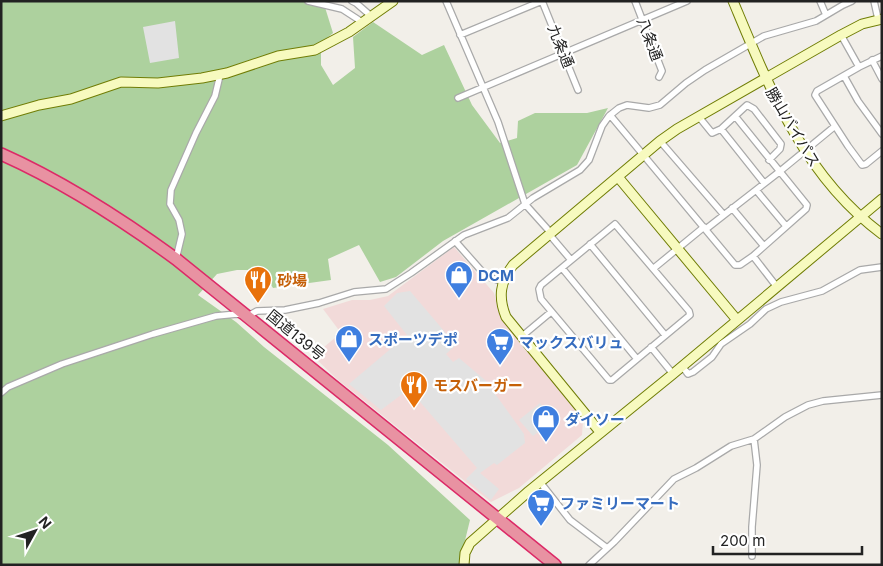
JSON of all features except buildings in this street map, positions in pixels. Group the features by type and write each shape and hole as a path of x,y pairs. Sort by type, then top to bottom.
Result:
{"highway":[{"name":"国道139号","path":"1,154 37,171 93,202 176,259 495,521 544,565"},
{"name":"国道139号","path":"1,161 89,208 116,225 243,315"},
{"name":"国道139号","path":"495,521 555,565"}],"street":[{"path":"308,1 342,9 362,22"},
{"path":"352,1 371,16"},
{"path":"1,116 39,105 71,100 121,82 166,82 220,75 278,56 315,50 332,42 393,1"},
{"path":"446,1 498,122 526,204 571,260"},
{"path":"460,35 542,1"},
{"name":"九条通","path":"542,1 578,90"},
{"name":"八条通","path":"635,1 662,71 659,76"},
{"path":"458,98 687,1"},
{"name":"勝山バイパス","path":"733,1 765,78 804,151 836,191 861,217 882,234"},
{"path":"820,1 826,15"},
{"path":"1,393 8,387 78,358 189,323 216,316 285,310 354,292 386,289 411,274 464,235 508,218 526,204 580,170 589,160 602,126 610,115 619,108 627,105 649,108 660,105 699,74 751,44 775,32 816,21 852,1"},
{"path":"600,432 506,317 501,305 500,295 503,282 513,265 660,141 841,35 862,24 880,19 874,1"},
{"path":"841,35 860,67"},
{"path":"882,56 817,91 815,95 834,126 862,164 866,164 882,151"},
{"path":"872,60 882,79"},
{"path":"176,259 182,234 179,220 170,204 171,190 196,133 215,96 220,75"},
{"path":"844,76 858,101 882,134"},
{"path":"699,117 712,133 721,129 747,105 754,109 781,144 780,149 769,160"},
{"path":"610,115 735,265 740,265 753,256 763,245 806,209 807,205 735,116"},
{"path":"654,268 764,184 834,126"},
{"path":"721,129 764,184"},
{"path":"660,141 724,215"},
{"path":"618,177 737,320"},
{"path":"756,190 786,226"},
{"path":"464,565 465,553 470,543 495,521 882,199"},
{"path":"732,208 763,245"},
{"path":"615,224 654,268 690,312 690,315 612,380 608,380 541,299 539,289 541,284 571,260 615,224"},
{"path":"455,241 486,276 503,282"},
{"path":"590,244 665,335"},
{"path":"753,256 777,287"},
{"path":"682,366 688,374 693,372 712,357 722,344 750,324 766,309 781,302 822,291 860,270 882,267"},
{"path":"562,268 638,359"},
{"path":"521,337 551,312"},
{"path":"651,347 673,374"},
{"path":"589,565 674,479 696,468 731,446 754,440 785,417 808,405 823,401 882,395"},
{"path":"752,556 752,527 757,465 754,440"},
{"path":"540,482 570,520 607,548"}],"shaded area":[{"path":"175,21 179,58 150,63 143,27"},
{"path":"454,247 494,293 500,315 583,420 582,435 519,488 491,502 338,380 313,356 341,333 323,309 352,300 370,300 388,296"},
{"path":"410,291 456,345 446,354 453,362 459,358 485,380 524,434 525,443 497,465 494,463 480,473 499,489 491,500 466,479 477,468 409,389 381,410 349,384 407,335 384,306 397,293"},
{"path":"540,403 554,420 533,436 519,420"}],"green space":[{"path":"1,1 323,1 333,33 321,43 321,65 333,85 355,68 353,37 373,22 422,55 444,45 472,105 500,143 517,138 518,121 535,113 587,113 608,108 577,165 443,241 396,277 380,282 359,245 328,259 331,280 273,288 262,270 237,270 217,274 198,295 236,322 264,347 388,445 470,520 459,565 1,565"}],"place":[{"name":"DCM","path":"459,299"},
{"name":"砂場","path":"258,304"},
{"name":"スポーツデポ","path":"349,363"},
{"name":"マックスバリュ","path":"500,366"},
{"name":"モスバーガー","path":"414,409"},
{"name":"ダイソー","path":"546,443"},
{"name":"ファミリーマート","path":"541,527"}]}
